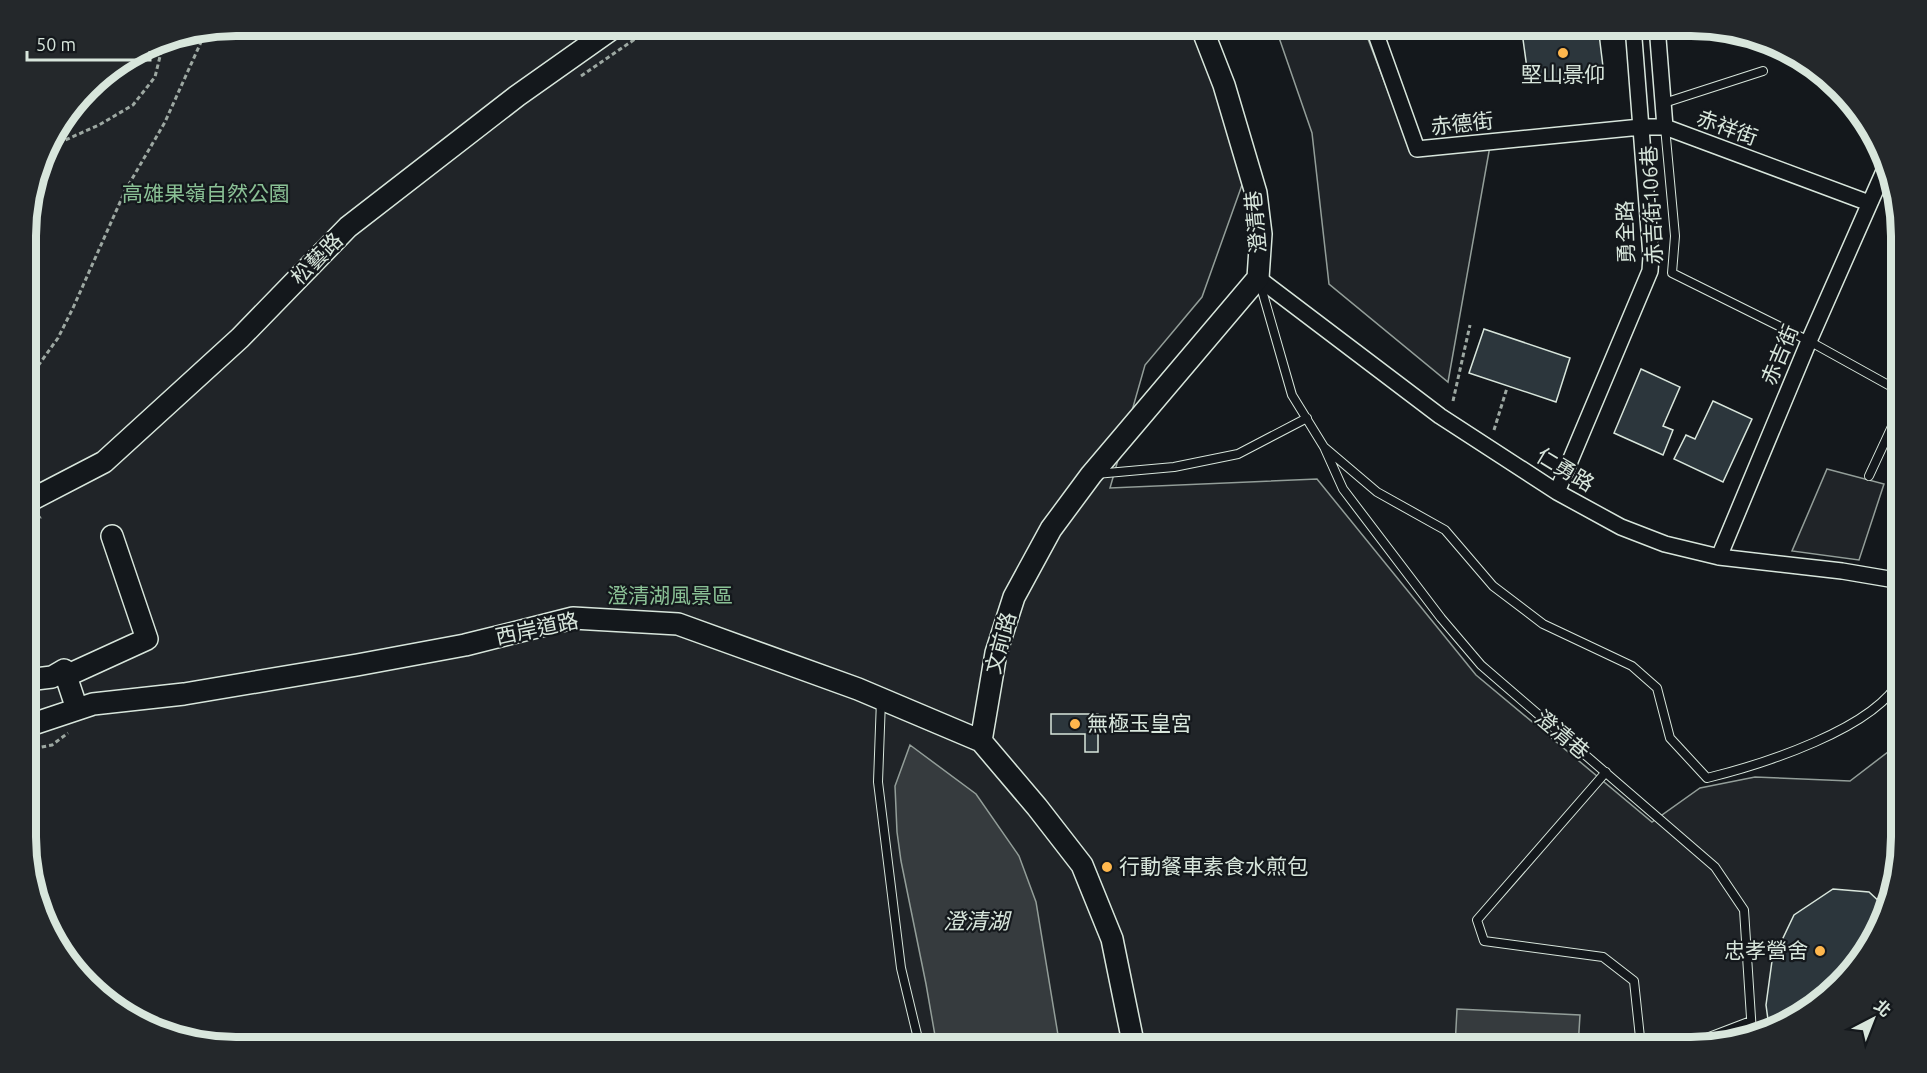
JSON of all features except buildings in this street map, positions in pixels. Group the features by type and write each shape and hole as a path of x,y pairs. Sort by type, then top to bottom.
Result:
{"street":[{"name":"松藝路","path":"36,497 104,462 240,338 348,227 518,96 602,36"},
{"name":"澄清巷","path":"1205,36 1224,85 1256,193 1261,234 1258,278"},
{"name":"赤德街","path":"1377,36 1418,149 1641,127"},
{"name":"勇全路","path":"1557,492 1650,271 1651,256 1634,36"},
{"name":"赤祥街","path":"1659,36 1665,127 1869,203"},
{"path":"1641,127 1665,127"},
{"name":"赤吉街","path":"1719,557 1809,341 1869,203 1883,180"},
{"name":"文前路","path":"981,741 996,653 1014,597 1051,529 1092,475 1258,278"},
{"name":"仁勇路","path":"1258,278 1440,416 1557,492 1622,527 1665,544 1719,557 1842,571 1891,579"},
{"path":"66,676 147,639 112,536"},
{"name":"西岸道路","path":"36,723 93,704 184,694 357,665 465,645 573,618 678,624 858,689 981,741"},
{"path":"36,679 52,676 64,670 76,709"},
{"path":"981,741 1082,865 1112,939 1132,1037"}],"lane":[{"path":"1664,103 1763,71"},
{"name":"赤吉街106巷","path":"1665,127 1675,236 1672,273 1809,341"},
{"name":"澄清巷","path":"1258,278 1292,395 1324,447 1343,489 1441,618 1481,665 1715,867 1744,910 1751,1027"},
{"path":"1809,341 1891,386"},
{"path":"1092,475 1174,467 1238,454 1306,418"},
{"path":"1869,476 1891,429"},
{"name":"澄清巷","path":"1324,447 1377,492 1444,530 1493,586 1543,624 1632,666 1657,688 1670,738 1707,778 1743,770 1834,734 1879,704 1891,690"},
{"path":"881,699 878,783 901,968 918,1037"},
{"path":"1606,772 1477,920 1484,941 1603,957 1634,981 1640,1037"},
{"path":"1712,1036 1750,1021"}],"path":[{"path":"573,81 640,36"},
{"path":"36,369 58,338 125,191 165,123 203,39"},
{"path":"60,142 99,125 133,105 155,77 161,51"},
{"path":"1453,401 1470,325"},
{"path":"1494,430 1507,388"},
{"path":"36,520 46,514"}],"green space":[{"name":"澄清湖風景區","path":"236,36 1195,36 1247,171 1202,297 1145,365 1110,488 1317,479 1476,675 1652,822 1700,788 1755,777 1850,781 1891,750 1891,850 1884,889 1876,913 1864,937 1850,959 1832,978 1813,996 1791,1010 1755,1026 1704,1037 236,1037 184,1030 160,1022 114,996 86,969 70,948 57,925 43,889 38,863 36,837 36,236 43,184 51,160 77,114 104,86 136,63 160,51 210,38"},
{"path":"1278,36 1367,36 1412,154 1490,146 1448,382 1329,284 1312,133"},
{"path":"1827,469 1884,484 1859,560 1792,551"}],"water":[{"name":"澄清湖","path":"910,745 976,794 1019,856 1036,902 1058,1037 935,1037 901,861 895,786"},
{"path":"1457,1009 1580,1015 1579,1037 1456,1037"}],"place":[{"name":"堅山景仰","path":"1563,53"},
{"name":"無極玉皇宮","path":"1075,724"},
{"name":"行動餐車素食水煎包","path":"1107,867"},
{"name":"忠孝營舍","path":"1820,951"}],"park label":[{"name":"高雄果嶺自然公園","path":"206,194"}]}
